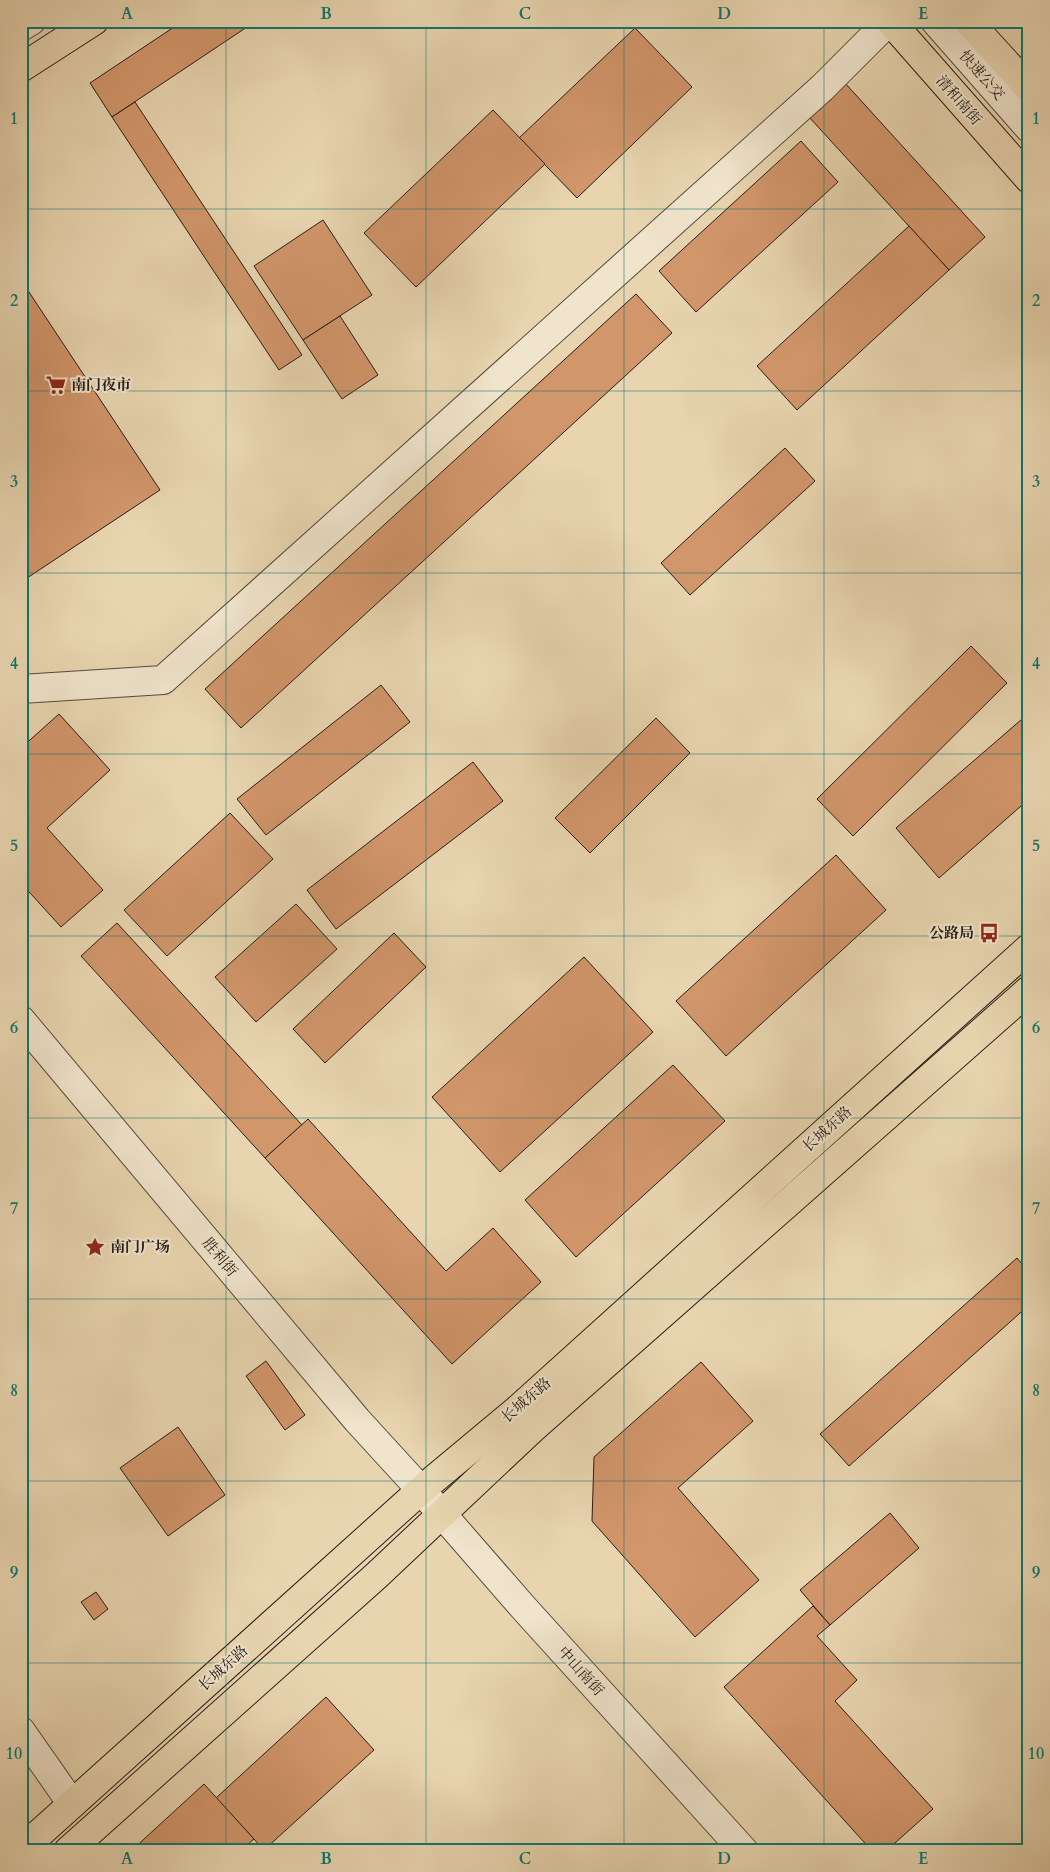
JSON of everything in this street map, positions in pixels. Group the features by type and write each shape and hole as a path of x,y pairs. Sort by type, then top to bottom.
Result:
{"main road":[{"path":"21,68 94,21"},
{"name":"清和南街","path":"890,21 1029,179"},
{"path":"968,21 1029,88"},
{"name":"长城东路","path":"21,1850 421,1490 517,1410 1029,948"},
{"name":"长城东路","path":"68,1851 369,1582 532,1429 1029,990"}],"street":[{"path":"21,27 31,21"},
{"path":"21,689 162,680 814,94 890,21"},
{"name":"快速公交","path":"935,21 1029,128"},
{"name":"胜利街","path":"21,1020 357,1420 421,1490"},
{"name":"中山南街","path":"421,1490 522,1606 744,1851"},
{"path":"21,1731 72,1804"}],"building":[{"path":"183,21 256,21 112,117 90,83"},
{"path":"635,28 692,87 577,198 519,138"},
{"path":"845,83 985,237 949,270 809,117"},
{"path":"135,102 302,355 279,370 112,117"},
{"path":"493,110 545,164 416,287 364,233"},
{"path":"801,141 838,182 696,312 659,271"},
{"path":"323,220 372,295 303,340 254,266"},
{"path":"909,226 949,270 797,410 757,366"},
{"name":"南门夜市","path":"21,280 160,490 21,582"},
{"path":"636,294 672,333 241,728 205,689"},
{"path":"340,316 378,375 342,399 303,340"},
{"path":"785,448 815,481 690,595 661,563"},
{"path":"971,646 1007,683 853,836 817,799"},
{"path":"381,685 410,722 266,835 237,799"},
{"path":"1029,713 1029,799 939,878 896,828"},
{"path":"59,714 110,770 47,828 103,890 61,927 21,883 21,748"},
{"path":"656,718 690,753 590,853 555,818"},
{"path":"473,762 503,801 336,929 307,890"},
{"path":"230,813 273,859 167,956 124,910"},
{"path":"836,855 886,910 726,1056 676,1001"},
{"path":"296,904 337,949 256,1022 215,977"},
{"path":"117,923 302,1125 265,1158 81,956"},
{"path":"394,933 426,967 325,1063 293,1029"},
{"path":"584,957 653,1032 500,1172 432,1097"},
{"path":"673,1065 725,1121 576,1257 525,1200"},
{"path":"308,1119 446,1271 493,1228 541,1282 452,1364 265,1158"},
{"path":"1017,1258 1023,1265 1029,1260 1029,1305 849,1466 820,1434"},
{"path":"266,1361 305,1415 285,1430 246,1376"},
{"path":"701,1362 753,1421 678,1488 759,1580 695,1637 592,1521 594,1457"},
{"path":"178,1427 225,1495 168,1536 120,1468"},
{"path":"890,1513 919,1548 830,1625 800,1590"},
{"path":"96,1592 108,1609 94,1620 81,1602"},
{"path":"813,1606 830,1625 817,1636 857,1680 835,1701 933,1809 886,1851 872,1851 724,1687"},
{"path":"326,1697 374,1750 264,1850 216,1798"},
{"path":"204,1784 254,1839 240,1851 131,1851"}],"place":[{"name":"南门夜市","path":"56,385"},
{"name":"公路局","path":"989,933"},
{"name":"南门广场","path":"95,1247"}]}
